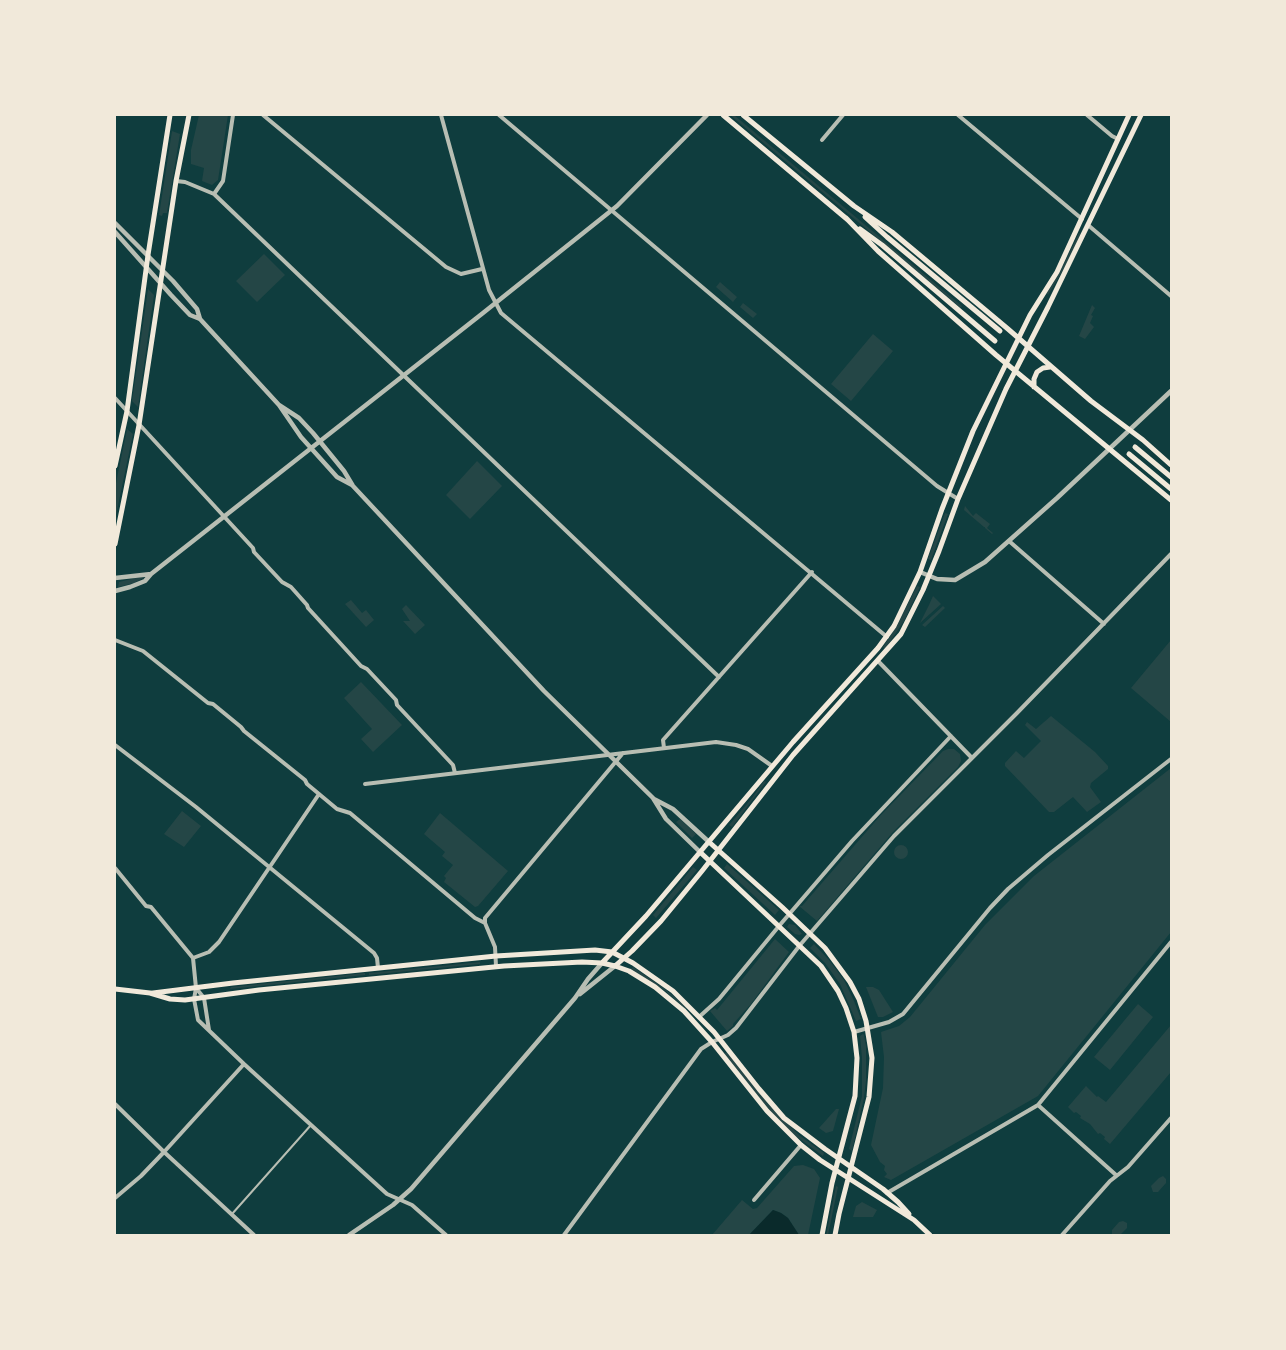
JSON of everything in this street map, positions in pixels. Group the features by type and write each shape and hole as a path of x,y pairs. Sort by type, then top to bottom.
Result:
{"main road":[{"path":"115,466 126,411 170,115"},
{"path":"115,544 139,424 176,181 189,115"},
{"path":"723,115 846,218 882,245 994,341"},
{"path":"743,115 854,206 886,237 1000,332"},
{"path":"602,963 709,842 772,766 887,637 903,610 920,572 973,430 1018,338 1038,301 1057,272 1129,115"},
{"path":"615,966 659,923 793,755 903,632 929,576 958,499 1015,371 1141,115"},
{"path":"854,206 892,232 1027,347 1171,465"},
{"path":"846,218 878,251 1005,363 1171,500"},
{"path":"1034,387 1034,379 1037,372 1050,366"},
{"path":"1136,447 1171,477"},
{"path":"1129,454 1171,489"},
{"path":"709,842 810,933 832,957 850,982 859,999 868,1028 872,1058 871,1082 866,1115 835,1235"},
{"path":"700,852 821,966 838,991 854,1032 857,1058 855,1096 824,1218 822,1235"},
{"path":"115,989 150,993 496,956 595,950 612,952 625,958 657,979 699,1017 780,1114 808,1137 887,1193 930,1235"},
{"path":"150,993 170,1000 194,999 259,990 496,966 602,963 615,966 635,975 667,996 686,1013 712,1042 761,1104 800,1145 914,1220"}],"street":[{"path":"214,194 223,181 233,115"},
{"path":"263,115 446,267 461,274 482,270"},
{"path":"441,115 488,290 504,315 887,637"},
{"path":"499,115 800,370 948,493 958,499"},
{"path":"115,591 145,581 151,574 225,518 611,210 707,115"},
{"path":"822,140 843,115"},
{"path":"958,115 1082,219"},
{"path":"1087,115 1112,136 1118,138"},
{"path":"176,181 185,182 214,194 719,677"},
{"path":"115,223 148,255 197,309 200,319"},
{"path":"1088,225 1171,296"},
{"path":"115,232 190,315 200,319 279,405 289,421 337,477 353,486"},
{"path":"920,572 949,581 961,578 985,562 1171,391"},
{"path":"115,398 280,580 291,587 362,667 367,669 396,700 397,704 453,765 455,773"},
{"path":"279,405 299,418 320,442 353,486 544,691 653,798 666,818 700,852"},
{"path":"1009,541 1104,624"},
{"path":"564,1235 703,1047 728,1035 736,1028 800,945 897,834 1171,554"},
{"path":"664,748 663,740 812,572"},
{"path":"115,578 151,574"},
{"path":"115,640 143,651 213,704 337,809 350,813 475,918 485,924"},
{"path":"878,661 972,758"},
{"path":"699,1017 719,999 852,841 951,736"},
{"path":"365,784 716,742 748,749 772,766"},
{"path":"115,745 374,953 377,958 378,968"},
{"path":"496,966 495,947 485,924 485,918 623,753"},
{"path":"854,1032 889,1022 903,1014 990,908 1008,890 1048,855 1171,759"},
{"path":"193,958 209,952 219,942 319,794"},
{"path":"653,798 673,809 709,842"},
{"path":"115,868 146,906 151,907 193,958 196,988 194,999 198,1020 387,1194 412,1205 446,1235"},
{"path":"887,1193 1038,1105 1171,942"},
{"path":"349,1235 400,1200 411,1189 575,998 602,963"},
{"path":"575,998 615,966"},
{"path":"196,988 204,998 209,1032"},
{"path":"115,1198 141,1176 244,1064"},
{"path":"115,1104 254,1235"},
{"path":"1038,1105 1116,1176"},
{"path":"1063,1234 1116,1176 1128,1167 1171,1118"},
{"path":"754,1200 800,1145"}],"lane":[{"path":"232,1214 311,1125"}],"shaded area":[{"path":"199,115 228,115 218,180 212,185 202,181 204,168 191,164 191,150"},
{"path":"730,115 734,115 962,306 961,308"},
{"path":"172,131 180,134 167,213 163,213 162,216 159,215"},
{"path":"1079,233 1081,234 1065,267 1048,295 1047,293 1059,274"},
{"path":"264,254 285,275 257,302 236,281"},
{"path":"720,282 737,297 733,302 716,287"},
{"path":"148,289 154,295 138,407 132,401"},
{"path":"743,303 757,314 753,318 740,307"},
{"path":"1092,305 1095,308 1091,315 1093,316 1090,323 1094,327 1085,339 1079,336"},
{"path":"873,334 893,351 851,401 831,384"},
{"path":"127,429 133,434 115,520 115,488"},
{"path":"477,461 502,486 470,519 446,495"},
{"path":"965,506 973,516 976,513 990,524 987,528 992,534 964,510"},
{"path":"945,513 948,514 931,560 928,559"},
{"path":"144,576 134,583 118,587 119,582"},
{"path":"917,586 920,587 904,621 885,649 883,647 897,626"},
{"path":"933,596 941,604 920,623 929,605"},
{"path":"351,600 362,613 366,610 374,620 366,627 345,604"},
{"path":"406,605 425,625 415,634 403,621 410,621 402,609"},
{"path":"943,606 945,608 925,627 922,625"},
{"path":"1171,640 1171,722 1131,688"},
{"path":"361,682 402,725 373,752 361,739 372,729 344,698"},
{"path":"1051,716 1095,752 1108,766 1108,769 1091,783 1090,787 1101,802 1087,812 1073,797 1054,812 1049,812 1005,766 1005,763 1016,751 1024,758 1041,741 1025,725 1027,722 1036,729"},
{"path":"954,749 960,754 961,761 958,767 893,832 817,921 799,906 802,906 880,816 943,751"},
{"path":"1171,768 1171,932 1038,1096 891,1180 884,1177 887,1174 884,1170 885,1166 880,1162 871,1145 883,1088 884,1057 881,1032 899,1026 910,1017 985,925 1034,876"},
{"path":"764,781 766,782 732,827 729,825 752,798"},
{"path":"182,811 201,826 184,847 164,834"},
{"path":"440,813 508,871 478,906 475,907 444,882 446,878 444,876 453,865 442,856 445,852 424,834"},
{"path":"680,819 696,834 692,838 676,822"},
{"path":"898,845 904,845 908,852 904,859 898,859 894,855 894,849"},
{"path":"727,864 779,910 775,915 724,868"},
{"path":"693,867 697,870 656,918 653,915"},
{"path":"789,924 795,925 802,934 795,934 787,927"},
{"path":"775,939 789,952 751,1004 727,1031 710,1011 715,1008 717,1010"},
{"path":"814,944 844,980 861,1019 856,1021 840,984 825,963 810,948"},
{"path":"480,962 480,964 369,975 369,973"},
{"path":"633,967 665,989 687,1008 664,990 631,969"},
{"path":"365,973 365,975 230,989 231,987"},
{"path":"866,987 873,987 879,990 893,1012 883,1017 878,1017"},
{"path":"1138,1004 1153,1017 1110,1070 1094,1057"},
{"path":"1171,1025 1171,1072 1110,1144 1104,1139 1105,1137 1100,1133 1098,1134 1090,1124 1068,1107 1086,1086 1097,1097 1106,1102"},
{"path":"863,1034 866,1046 866,1081 852,1151 849,1149 862,1096 860,1036"},
{"path":"727,1052 771,1107 799,1135 824,1153 823,1156 797,1137 775,1117 724,1054"},
{"path":"836,1109 839,1109 833,1131 826,1133 819,1128"},
{"path":"803,1165 814,1169 820,1178 808,1235 799,1235 788,1218 773,1210 749,1235 712,1235 742,1200 753,1209 757,1208 794,1166"},
{"path":"1163,1176 1166,1179 1166,1183 1158,1192 1153,1192 1151,1186"},
{"path":"836,1186 838,1187 828,1235 826,1235"},
{"path":"862,1202 877,1210 873,1217 853,1217 856,1206"},
{"path":"773,1210 788,1218 799,1235 749,1235"},
{"path":"1119,1222 1127,1223 1127,1228 1120,1235 1112,1235 1112,1230"}]}
